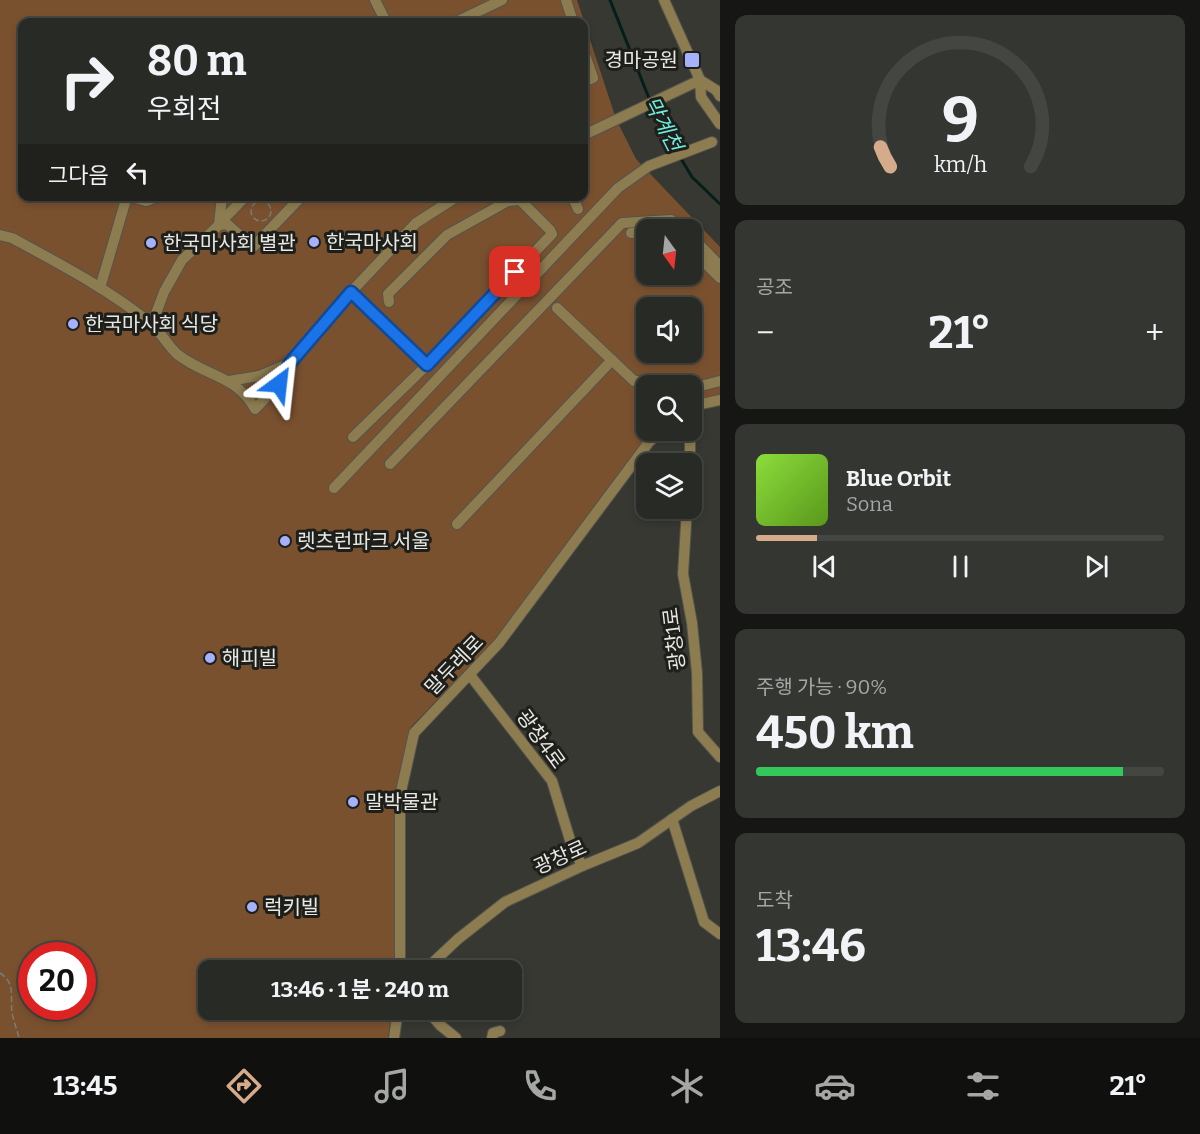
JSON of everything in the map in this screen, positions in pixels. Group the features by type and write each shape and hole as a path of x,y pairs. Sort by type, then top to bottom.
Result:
{"street":[{"path":"375,0 384,18"},
{"path":"464,18 502,0"},
{"path":"566,0 572,18"},
{"path":"663,0 700,80 701,97 720,124"},
{"path":"588,64 593,78 588,80"},
{"path":"588,133 700,80"},
{"path":"700,80 716,90 720,96"},
{"path":"334,488 618,188 649,166 712,142"},
{"path":"100,288 126,201"},
{"path":"219,225 221,201"},
{"path":"152,324 164,292 182,260 241,201"},
{"path":"219,225 227,224 252,247 297,201"},
{"path":"436,201 439,207"},
{"path":"0,235 12,238 100,288 152,324 176,354 195,366 229,381 248,396 255,409 279,384 290,363 351,292 416,223 449,201"},
{"path":"389,302 388,294 447,235 508,201"},
{"path":"353,437 427,365 552,234 521,201"},
{"path":"574,201 578,209"},
{"path":"390,464 622,223 636,222"},
{"path":"631,233 636,233"},
{"path":"702,247 720,266"},
{"path":"702,259 720,278"},
{"path":"351,292 427,365"},
{"path":"557,308 636,381"},
{"path":"457,524 612,360"},
{"path":"229,381 259,376 290,363"},
{"path":"702,386 720,381"},
{"path":"702,404 720,400"},
{"name":"말두레로","path":"400,960 400,796 414,733 500,644 650,441"},
{"name":"광창1로","path":"686,519 683,573 692,623 697,673 698,732 720,756"},
{"name":"광창4로","path":"470,675 552,782 570,840 582,866"},
{"name":"광창로","path":"436,960 505,902 638,843 691,806 720,791"},
{"path":"672,819 704,922 720,934"},
{"path":"394,1038 397,1020"},
{"path":"436,1020 456,1038"}],"path":[{"path":"257,202 264,202 271,208 270,215 266,220 257,220 252,216 252,207 257,202"},
{"path":"0,973 7,977 12,991 12,1011 18,1038"}],"shaded area":[{"name":"렛츠런파크 서울","path":"0,0 577,0 583,18 18,18 18,201 588,201 588,34 616,119 636,159 693,219 636,219 636,285 702,285 702,228 720,247 720,395 702,400 702,375 636,375 636,441 649,441 640,453 636,453 636,458 495,640 411,727 396,796 396,960 198,960 198,1020 391,1020 388,1038 0,1038"}],"waterway":[{"name":"막계천","path":"610,0 662,131 676,152"},
{"name":"막계천","path":"680,157 692,177 720,204"}],"place":[{"name":"경마공원","path":"692,60"},
{"name":"한국마사회","path":"314,242"},
{"name":"한국마사회 별관","path":"151,243"},
{"name":"한국마사회 식당","path":"73,324"},
{"name":"렛츠런파크 서울","path":"285,541"},
{"name":"해피빌","path":"210,658"},
{"name":"말박물관","path":"353,802"},
{"name":"럭키빌","path":"252,907"}],"route":[{"path":"279,384 290,363 351,292 427,365 515,272"}]}
